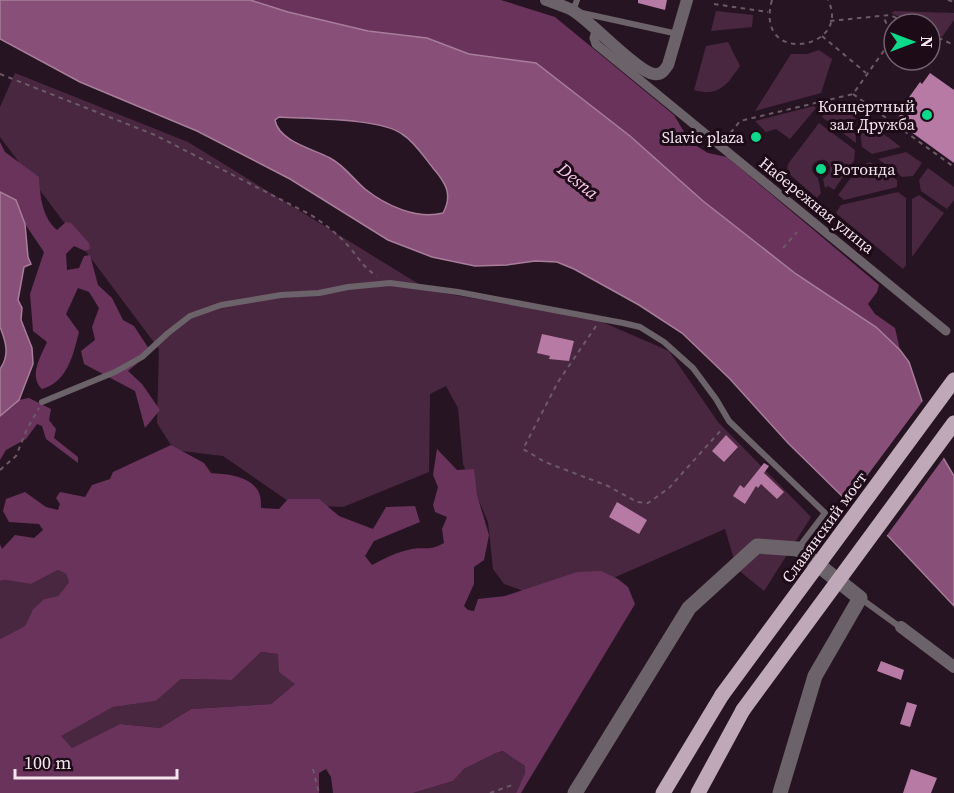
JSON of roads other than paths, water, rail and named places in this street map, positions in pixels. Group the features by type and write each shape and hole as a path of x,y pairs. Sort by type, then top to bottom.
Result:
{"main road":[{"name":"Славянский мост","path":"663,793 722,695 954,380"},
{"path":"698,793 743,710 954,423"}],"street":[{"name":"Набережная улица","path":"546,0 575,5 596,31 649,73 656,75 663,72 668,65 678,34"},
{"path":"678,34 687,0"},
{"name":"Набережная улица","path":"596,31 594,38 596,44 946,331"},
{"path":"575,793 689,608 757,546 798,549 860,598 815,676 780,793"},
{"path":"901,627 954,667"}],"lane":[{"path":"575,5 678,34"},
{"path":"42,402 115,372 142,357 190,316 221,305 281,295 319,293 348,287 390,283 458,291 602,318 640,327 664,342 693,368 729,421 825,513 798,549"},
{"path":"860,598 901,627"}],"water":[{"name":"Desna","path":"0,0 250,0 288,12 368,31 427,38 469,54 536,63 630,136 703,201 796,274 876,327 900,350 909,362 938,449 954,476 954,606 889,537 846,500 788,443 730,379 682,333 639,305 557,262 535,261 475,266 432,257 388,240 290,179 197,131 80,82 0,39","holes":["279,117 361,122 392,129 402,134 419,150 445,184 448,195 443,213 433,215 412,213 373,195 335,161 298,144 283,134 275,120"]},
{"path":"0,192 16,200 25,224 28,257 31,264 24,267 18,300 22,308 21,320 32,348 33,364 19,400 0,416 0,369 5,359 6,348 0,327"}],"place":[{"name":"Концертный зал Дружба","path":"927,115"},
{"name":"Slavic plaza","path":"756,137"},
{"name":"Ротонда","path":"821,169"}]}
